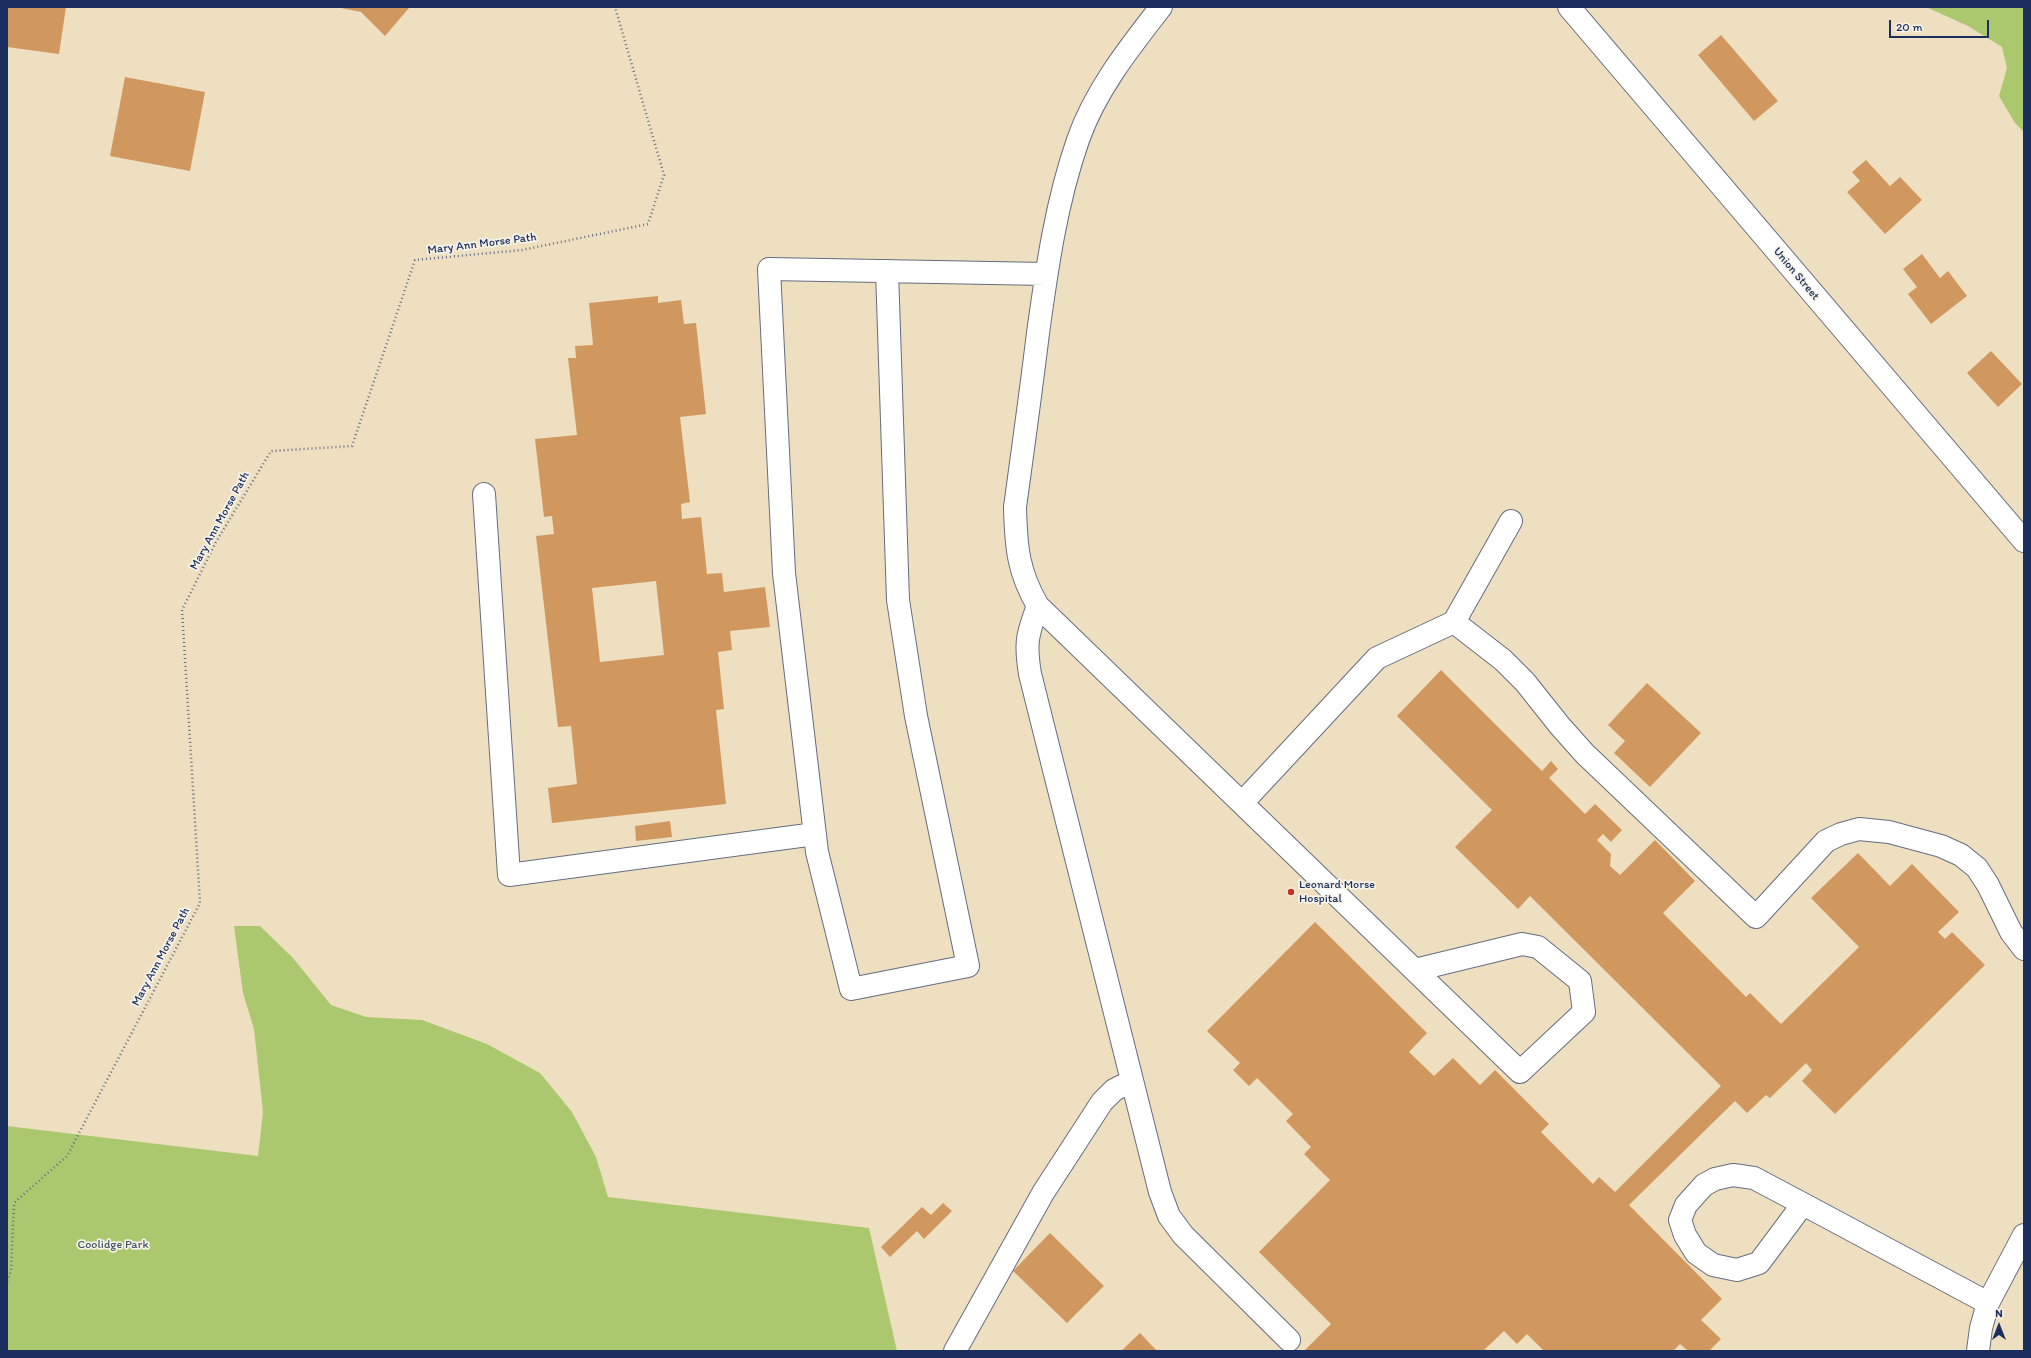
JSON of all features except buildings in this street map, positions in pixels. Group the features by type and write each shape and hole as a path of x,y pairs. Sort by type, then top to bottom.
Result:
{"street":[{"path":"1161,7 1115,67 1078,139 1054,227 1046,274 1015,507 1016,540 1019,562 1026,587 1038,606 1520,1072 1584,1012 1580,981 1538,947 1522,944 1415,970"},
{"name":"Union Street","path":"1569,7 2024,541"},
{"path":"887,271 898,600 916,716 968,966 851,989 817,852 784,573 769,269 887,271 1046,274"},
{"path":"484,494 509,875 815,834"},
{"path":"1242,803 1377,658 1454,622 1511,521"},
{"path":"1038,606 1028,633 1027,654 1030,674 1160,1192 1169,1216 1183,1235 1289,1340"},
{"path":"1454,622 1503,660 1525,682 1560,726 1585,754 1756,917 1826,841 1841,834 1859,829 1889,832 1941,846 1961,855 1976,868 1988,885 2011,932 2024,950"},
{"path":"955,1351 1043,1193 1102,1102 1114,1090 1132,1081"},
{"path":"1803,1204 1759,1263 1737,1270 1713,1264 1696,1254 1684,1235 1680,1220 1686,1205 1704,1185 1715,1179 1733,1175 1754,1178 1803,1204 1988,1303"},
{"path":"1978,1351 1988,1303 2024,1235"}],"path":[{"name":"Mary Ann Morse Path","path":"7,1281 12,1271 14,1203 67,1156 200,903 182,610 216,542 271,451 352,446 415,260 522,250 648,224 664,175 615,7"}],"green space":[{"path":"1926,7 2024,7 2024,132 2015,123 1999,96 2007,68 2002,47 1968,26"},
{"name":"Coolidge Park","path":"234,926 260,926 293,958 331,1005 366,1017 422,1020 487,1044 540,1073 572,1112 596,1157 608,1197 869,1228 897,1351 7,1351 7,1126 258,1156 263,1112 254,1029 243,993"}],"place":[{"name":"Leonard Morse Hospital","path":"1291,892"}]}
